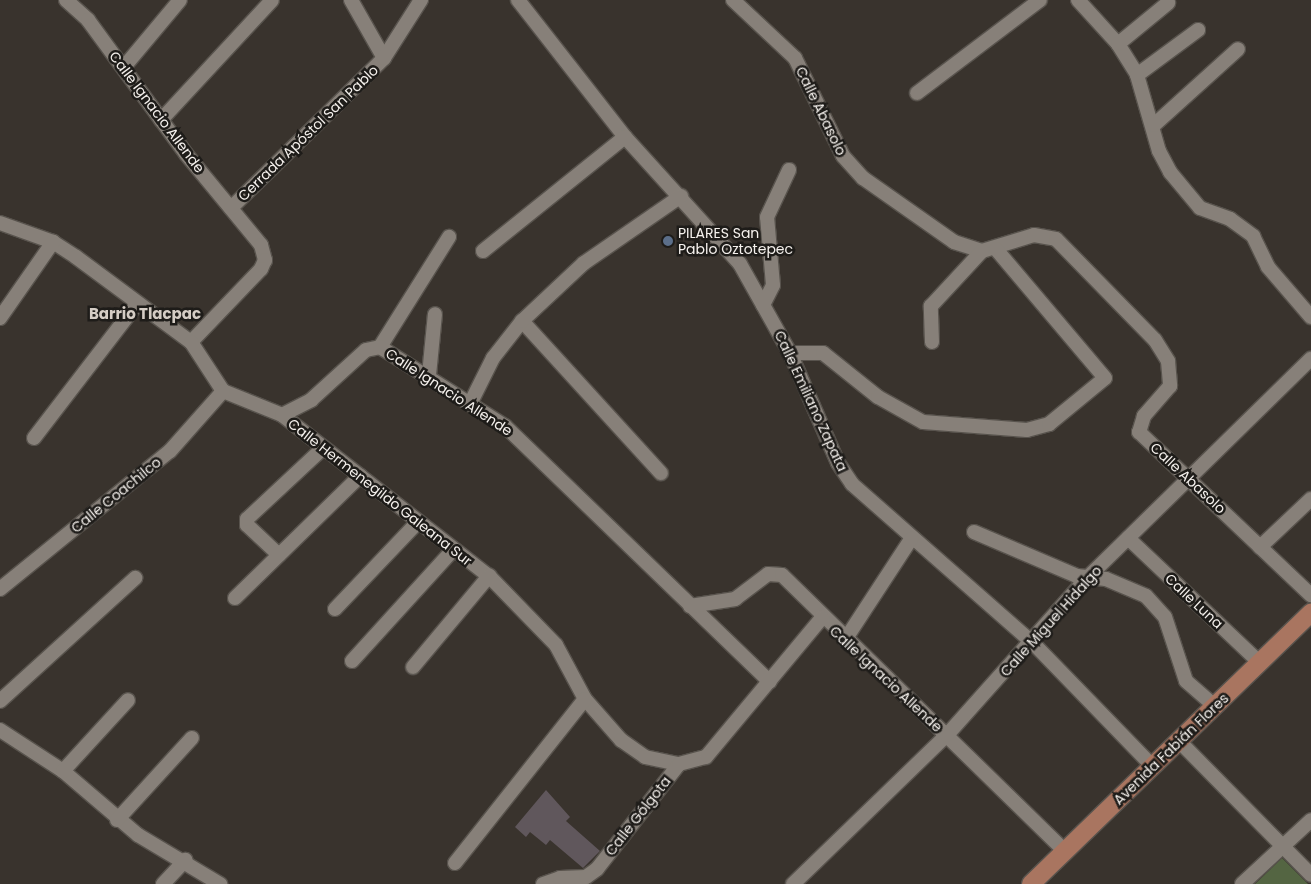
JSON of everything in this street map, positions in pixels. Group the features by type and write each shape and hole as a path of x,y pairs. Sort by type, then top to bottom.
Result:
{"main road":[{"name":"Avenida Fabián Flores","path":"1040,881 1065,851 1311,613"}],"street":[{"name":"Calle Ignacio Allende","path":"66,0 88,20 162,120 261,245 265,260 191,342"},
{"path":"124,67 180,0"},
{"path":"162,120 272,0"},
{"path":"351,0 384,58"},
{"name":"Cerrada Apóstol San Pablo","path":"231,208 384,58 421,0"},
{"name":"Calle Emiliano Zapata","path":"518,0 625,137 681,196 740,264 790,353 838,463 852,484 911,539 1032,642 1152,766"},
{"name":"Calle Abasolo","path":"733,0 795,58 850,168 954,242 989,250 1034,235 1056,239 1155,340 1168,361 1170,386 1144,416 1138,432 1311,595"},
{"path":"918,93 1040,0"},
{"path":"1078,0 1118,44 1137,75 1154,125 1159,151 1188,196 1200,208 1230,219 1252,236 1268,267 1311,317"},
{"path":"1118,44 1168,3"},
{"path":"1137,75 1198,30"},
{"path":"1154,125 1238,49"},
{"path":"483,251 625,137"},
{"path":"763,305 773,285 767,217 789,170"},
{"path":"470,402 493,358 522,320 584,263 681,196"},
{"path":"0,223 53,242 191,342 223,391"},
{"path":"380,347 449,237"},
{"path":"0,318 53,242"},
{"path":"790,353 823,353 878,397 923,422 1028,430 1049,424 1105,378 989,250 930,306 932,342"},
{"path":"34,438 137,304"},
{"path":"429,376 435,314"},
{"path":"522,320 661,473"},
{"name":"Calle Ignacio Allende","path":"282,415 311,400 366,350 380,347 470,402 542,458 690,606 770,682"},
{"name":"Calle Miguel Hidalgo","path":"793,884 947,736 1088,577 1190,481 1311,359"},
{"name":"Calle Hermenegildo Galeana Sur","path":"223,391 282,415 321,450 360,476 452,551 489,576 556,645 585,699 635,753 679,764"},
{"name":"Calle Coachilco","path":"0,590 170,451 223,391"},
{"path":"279,555 247,525 247,519 321,450"},
{"path":"235,598 360,476"},
{"path":"1260,548 1311,499"},
{"path":"335,609 417,523"},
{"path":"974,532 1088,577 1129,587 1158,606 1180,671 1215,706"},
{"name":"Calle Luna","path":"1128,538 1260,663"},
{"path":"846,640 911,539"},
{"path":"352,661 452,551"},
{"name":"Calle Ignacio Allende","path":"690,606 735,599 774,574 790,583 822,618 1065,851"},
{"path":"412,667 489,576"},
{"path":"0,701 135,578"},
{"name":"Calle Gólgota","path":"543,884 560,878 586,877 597,869 679,764 706,757 822,618"},
{"path":"455,863 585,699"},
{"path":"63,770 128,700"},
{"path":"0,730 63,770 117,820 185,860 220,884"},
{"path":"117,820 192,738"},
{"path":"1179,741 1311,875"},
{"path":"1242,884 1311,820"},
{"path":"163,884 185,860"}],"green space":[{"path":"1282,858 1308,884 1255,884"}],"building":[{"path":"546,790 570,817 566,821 600,851 583,868 550,840 546,845 530,832 526,837 515,827"}],"place":[{"name":"PILARES San Pablo Oztotepec","path":"668,241"}],"district":[{"name":"Barrio Tlacpac","path":"145,314"}]}
